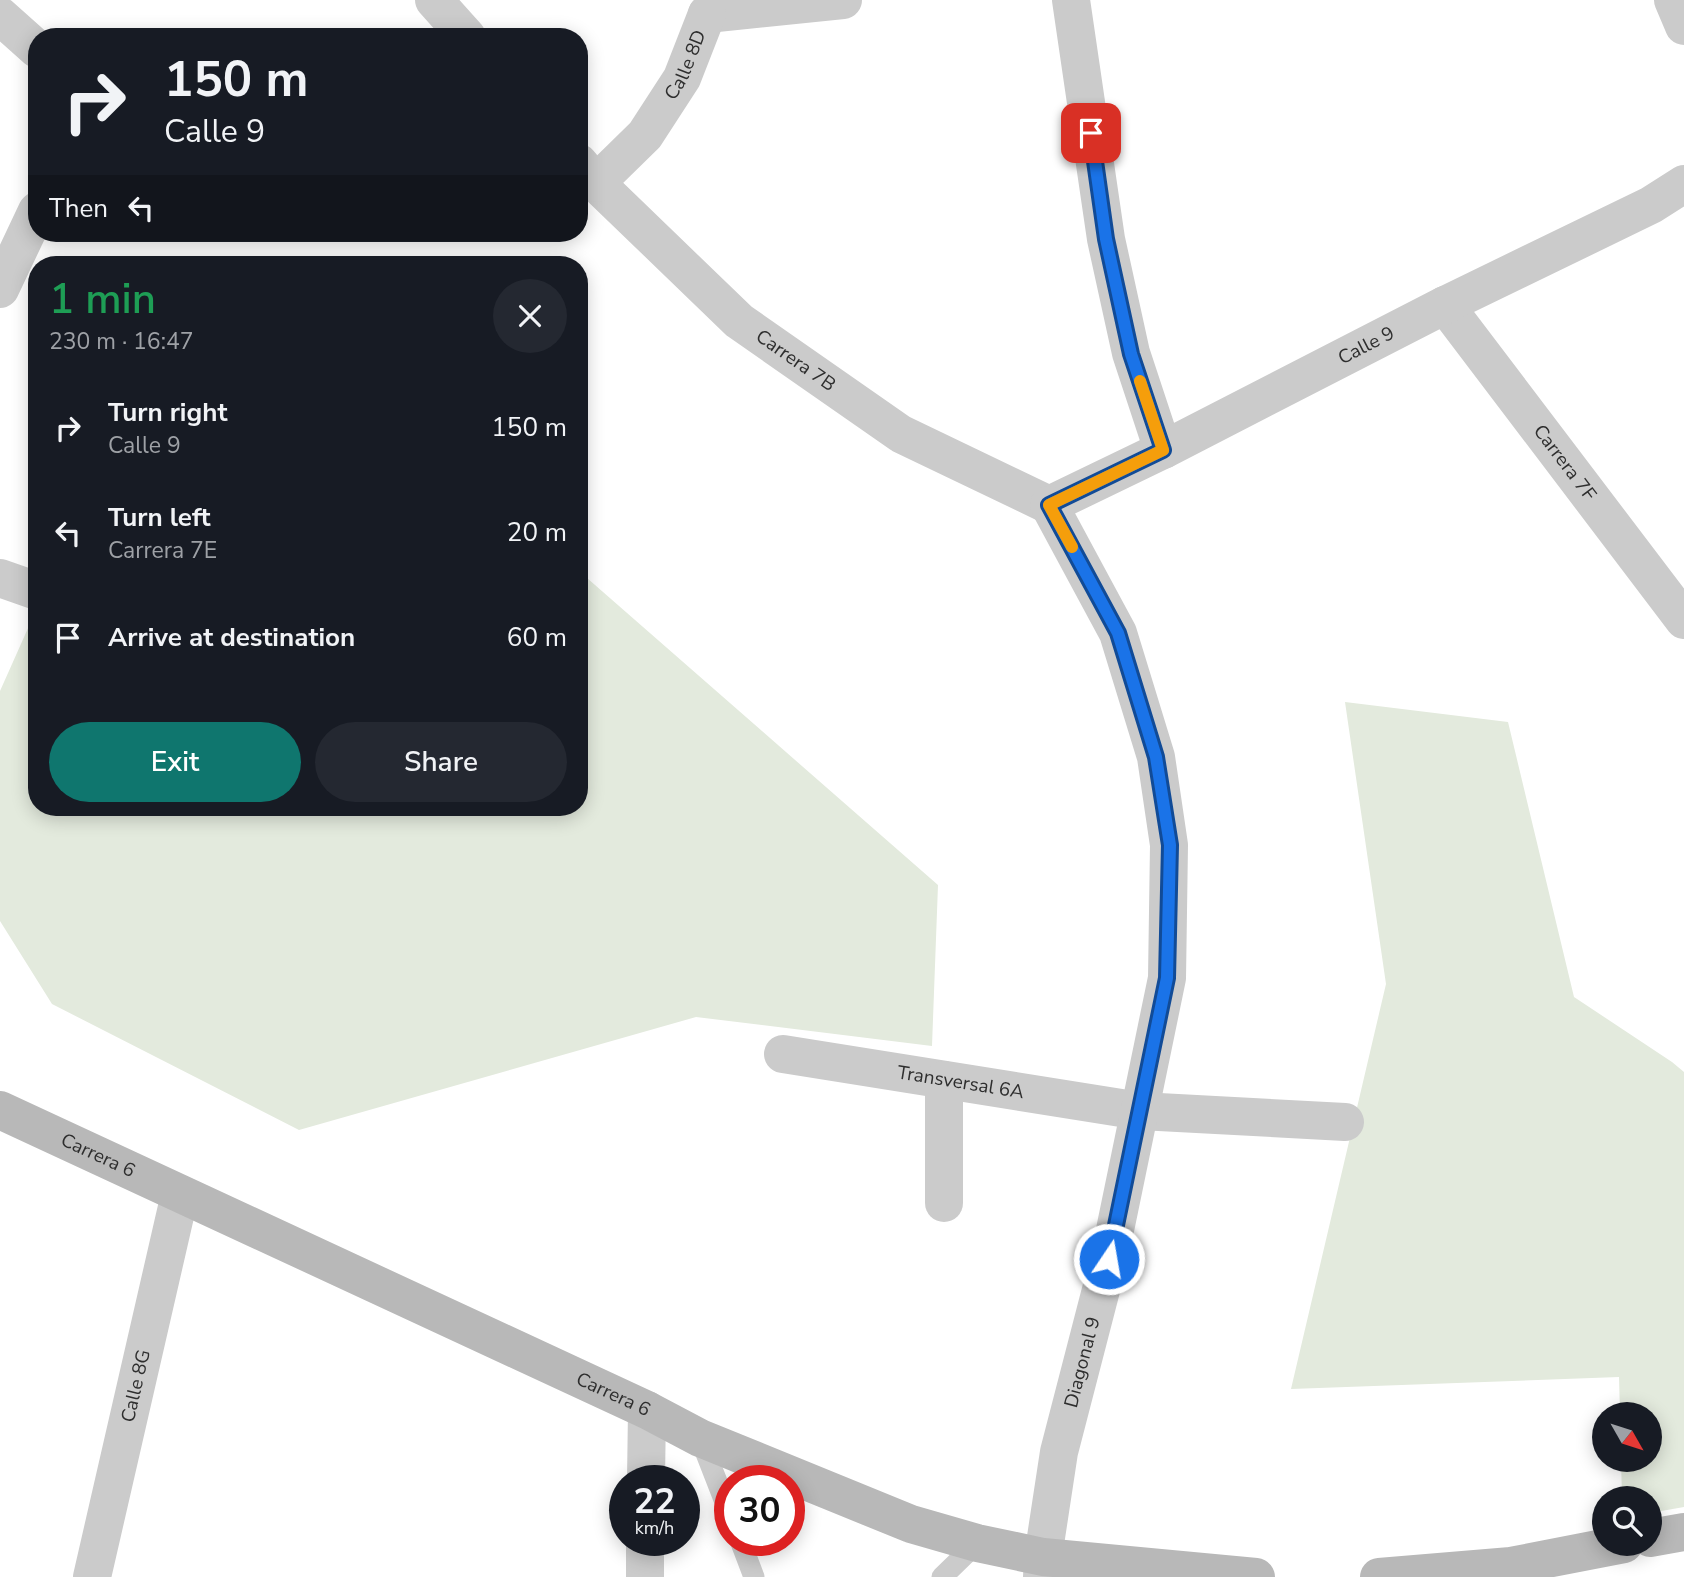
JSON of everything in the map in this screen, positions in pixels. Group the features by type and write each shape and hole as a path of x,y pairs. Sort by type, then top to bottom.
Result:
{"main road":[{"name":"Carrera 6","path":"0,1110 648,1410 700,1438 911,1524 977,1543 1043,1567 1256,1577"},
{"path":"1662,1536 1684,1532"},
{"path":"1379,1577 1511,1566 1592,1550"}],"street":[{"path":"434,0 459,28"},
{"name":"Calle 8D","path":"588,173 645,135 682,78 705,7 843,0"},
{"path":"1071,0 1106,239 1131,354 1163,450"},
{"path":"1673,0 1684,26"},
{"path":"0,16 28,41"},
{"name":"Carrera 7B","path":"588,173 738,321 901,434 1049,505"},
{"name":"Calle 9","path":"1049,505 1163,450 1445,304 1651,205 1684,184"},
{"path":"0,289 28,230"},
{"name":"Carrera 7F","path":"1445,304 1684,620"},
{"name":"Diagonal 9","path":"1043,1567 1059,1452 1109,1259 1167,978 1170,845 1156,757 1118,633 1049,505"},
{"path":"0,578 28,588"},
{"name":"Transversal 6A","path":"783,1054 1140,1111 1345,1122"},
{"path":"944,1080 944,1203"},
{"name":"Calle 8G","path":"92,1577 180,1194"},
{"path":"646,1465 648,1410"},
{"path":"645,1556 645,1577"}],"lane":[{"path":"700,1438 714,1474"},
{"path":"942,1577 977,1543"},
{"path":"746,1556 754,1577"}],"shaded area":[{"path":"588,579 938,885 932,1046 696,1017 299,1130 52,1004 0,921 0,691 28,628 28,816 588,816"},
{"path":"1345,702 1508,722 1574,997 1684,1072 1684,1507 1662,1511 1662,1486 1622,1486 1621,1472 1662,1472 1662,1402 1620,1402 1619,1377 1291,1389 1386,984"}],"slow traffic":[{"path":"1072,547 1049,505 1163,450 1140,381"}],"route":[{"path":"1091,133 1106,239 1131,354 1163,450 1049,505 1118,633 1156,757 1170,845 1167,978 1109,1259"}]}
